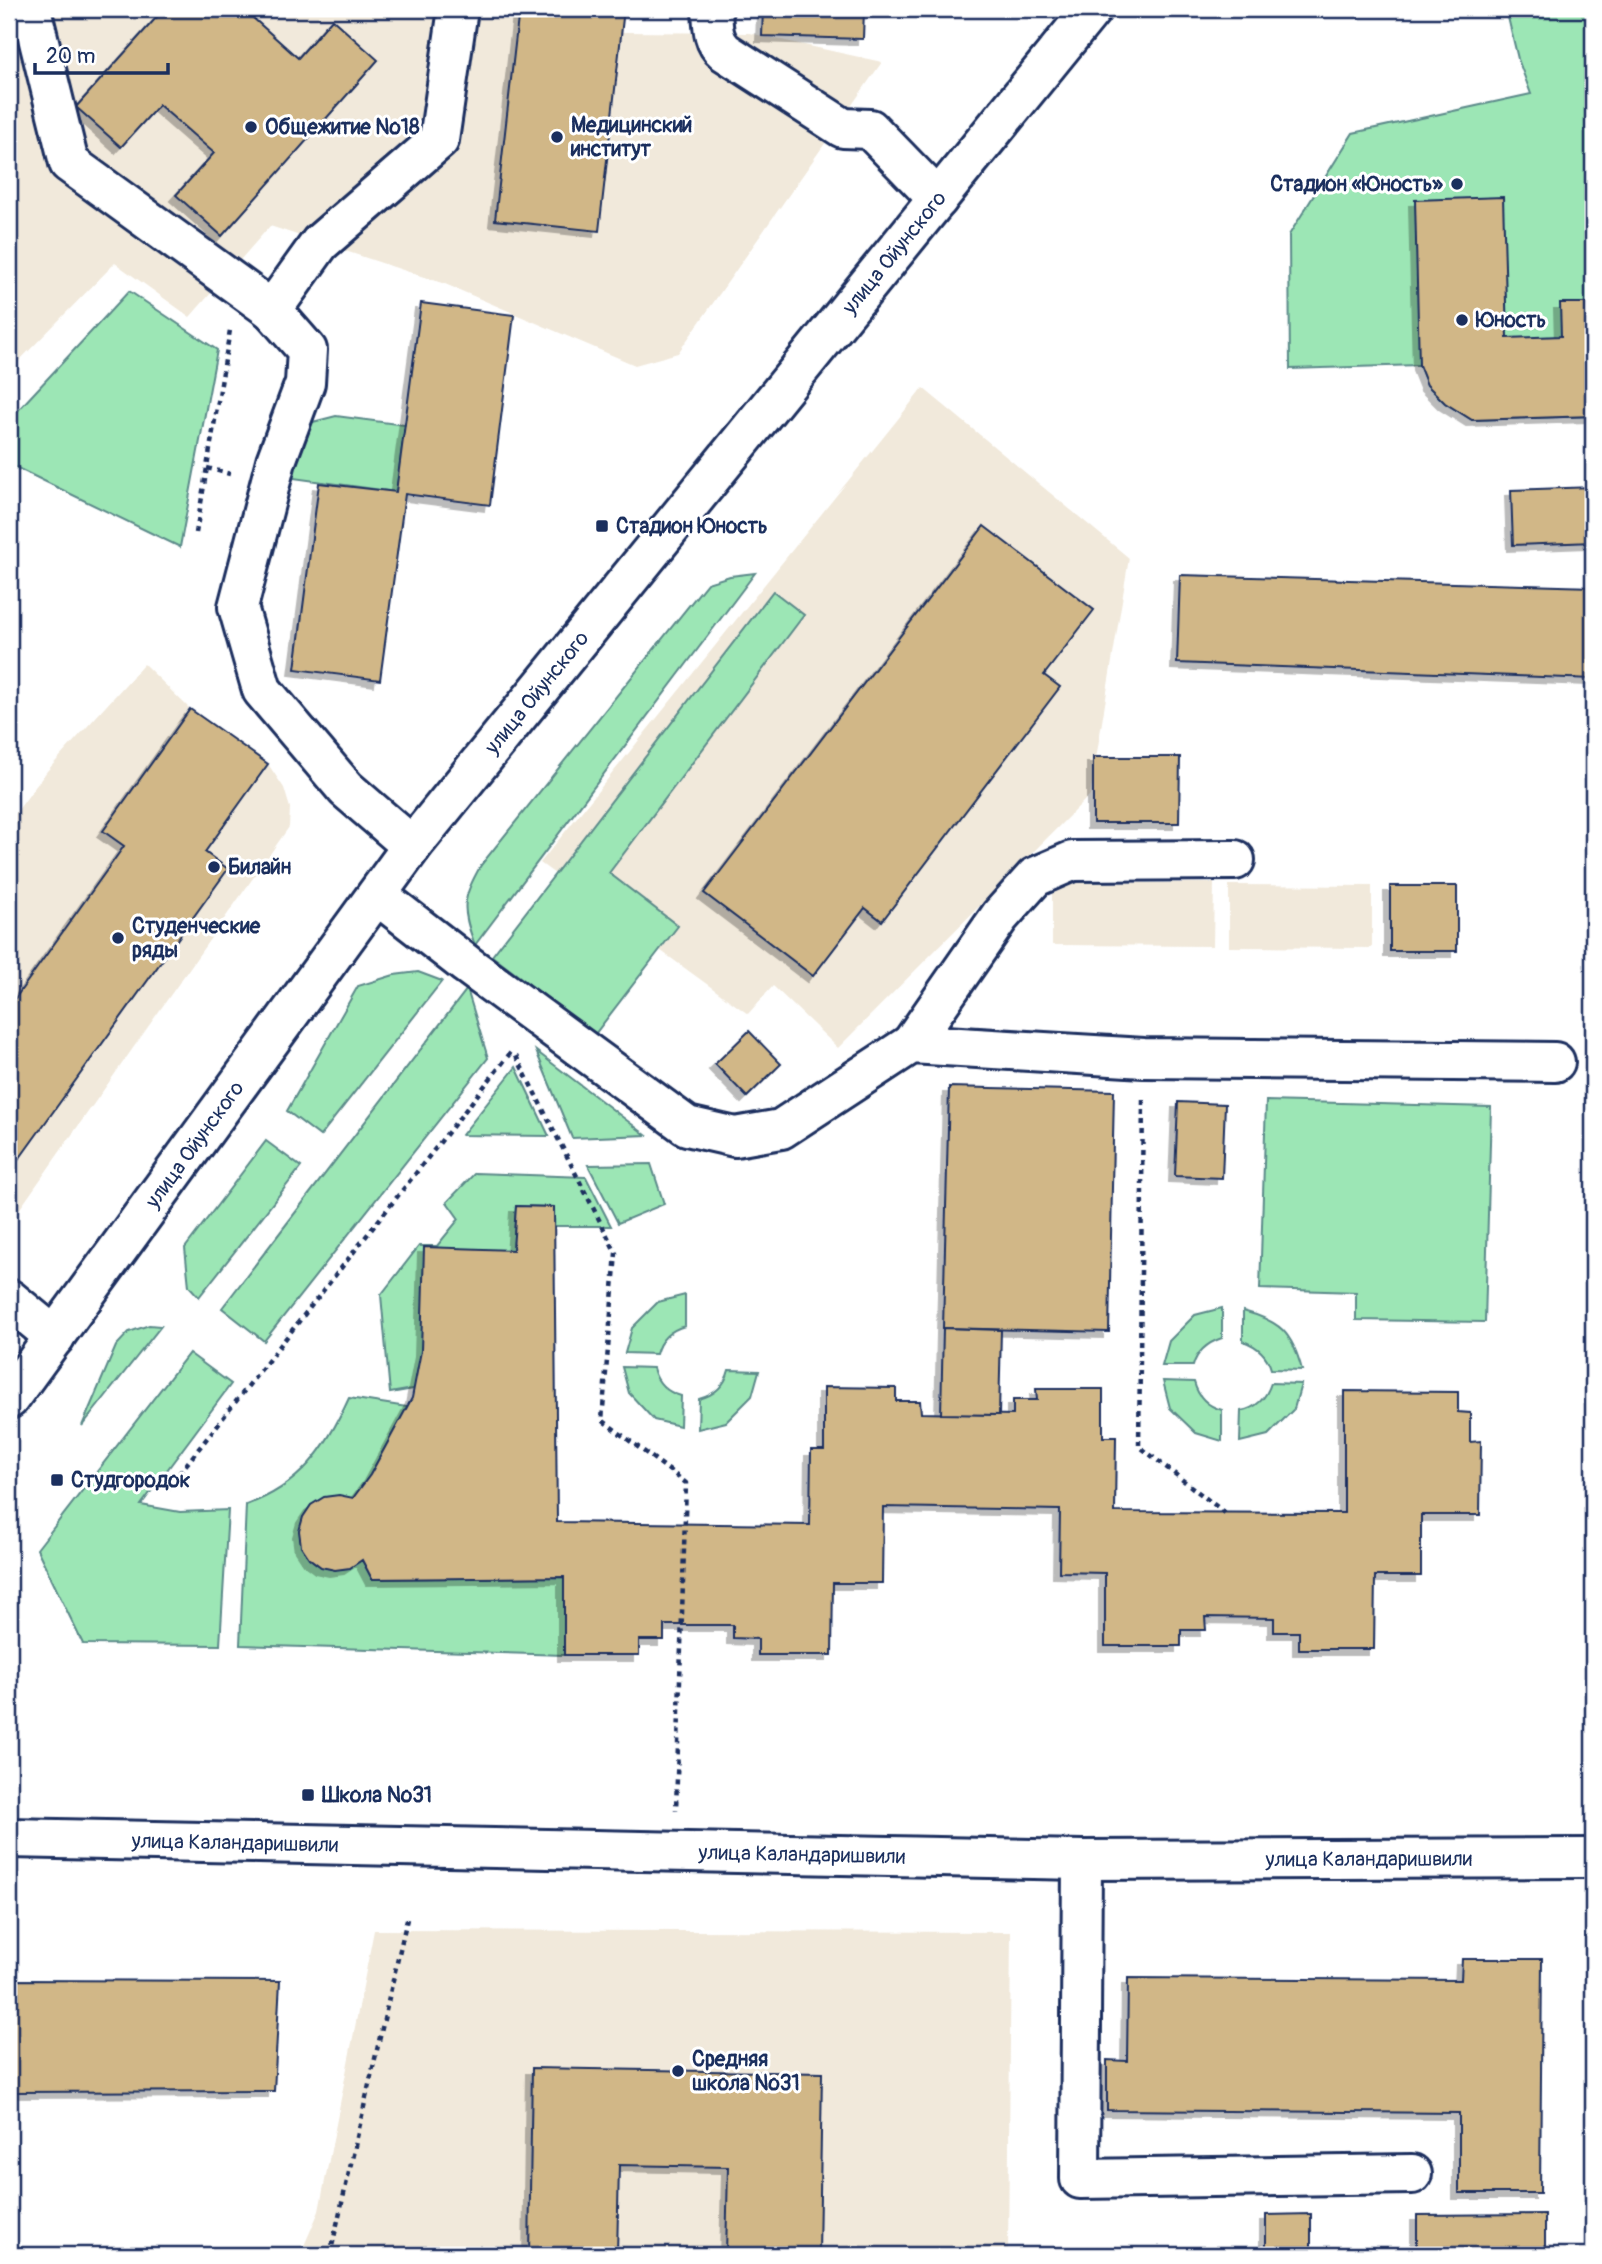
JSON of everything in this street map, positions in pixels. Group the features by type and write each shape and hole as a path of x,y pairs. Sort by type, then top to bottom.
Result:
{"main road":[{"path":"31,9 69,163 272,310 307,350 305,383 269,484 238,607 262,690 346,789 412,846"},
{"path":"272,310 320,243 439,140 458,9"},
{"path":"712,9 714,35 718,46 725,52 843,128 870,129 938,199"},
{"name":"улица Ойунского","path":"9,1399 412,846 1092,9"},
{"path":"377,895 466,964 687,1126 735,1137 781,1129 912,1044 1000,916 1035,877 1072,860 1235,860"},
{"path":"912,1044 1144,1058 1555,1062"},
{"path":"9,1299 55,1337"},
{"name":"улица Каландаришвили","path":"9,1838 1082,1860 1593,1858"},
{"path":"1082,1860 1080,2179 1412,2174"}],"path":[{"path":"196,533 238,285"},
{"path":"167,1489 513,1049 616,1253 601,1420 686,1483 676,1821"},
{"path":"1144,1058 1139,1446 1225,1513"},
{"path":"330,2255 407,1919"}],"shaded area":[{"path":"9,9 624,9 623,32 749,33 882,62 678,353 635,365 445,284 270,226 190,317 115,263 9,371"},
{"path":"923,388 1129,558 1090,795 838,1048 773,986 748,1014 540,863"},
{"path":"144,664 190,709 268,764 284,788 290,808 289,827 9,1224 9,822 47,771"},
{"path":"1052,883 1214,883 1213,946 1052,945"},
{"path":"1229,885 1372,886 1372,948 1229,947"},
{"name":"Средняя школа №31","path":"374,1930 1011,1932 1008,2255 300,2255 319,2211"}],"green space":[{"name":"Стадион «Юность»","path":"1506,9 1593,9 1593,416 1472,420 1445,403 1427,385 1419,365 1290,369 1289,235 1353,133 1531,94 1518,59"},
{"path":"129,291 217,350 180,547 9,464 9,420"},
{"path":"336,416 405,425 396,492 286,477 298,441 313,422"},
{"path":"755,573 475,945 467,922 466,904 470,887 481,865 707,583 730,576"},
{"path":"773,591 804,615 609,873 678,926 595,1034 492,956"},
{"path":"418,972 442,981 320,1136 287,1111 358,986 394,975"},
{"path":"467,989 488,1058 264,1341 222,1308"},
{"path":"536,1051 646,1135 572,1138"},
{"path":"516,1067 549,1136 462,1135"},
{"path":"1266,1101 1491,1107 1485,1322 1356,1320 1356,1292 1260,1289"},
{"path":"266,1141 301,1167 199,1297 189,1286 185,1248"},
{"path":"651,1164 664,1204 618,1223 588,1165"},
{"path":"475,1173 586,1177 611,1226 553,1226 554,1207 516,1206 513,1250 436,1385 390,1393 381,1295 419,1246 437,1246 459,1219 447,1202"},
{"path":"685,1295 685,1326 666,1336 656,1354 625,1353 632,1328 658,1302"},
{"path":"1222,1308 1222,1338 1203,1348 1193,1366 1162,1366 1169,1341 1195,1315"},
{"path":"1243,1311 1266,1319 1283,1330 1294,1346 1302,1370 1271,1369 1261,1351 1243,1341"},
{"path":"149,1325 161,1326 82,1426 116,1346 129,1332"},
{"path":"189,1353 231,1384 141,1505 180,1512 228,1510 220,1645 83,1644 37,1549"},
{"path":"622,1367 653,1368 663,1386 681,1396 680,1426 654,1420 629,1393"},
{"path":"729,1370 759,1371 752,1396 726,1422 698,1429 699,1399 718,1389"},
{"path":"1163,1381 1194,1382 1204,1400 1222,1410 1222,1441 1196,1433 1170,1408"},
{"path":"1271,1383 1301,1384 1294,1409 1268,1435 1240,1442 1241,1411 1260,1402"},
{"path":"349,1398 407,1407 370,1475 353,1498 311,1505 303,1520 300,1535 303,1548 310,1558 319,1565 332,1569 347,1567 362,1560 372,1579 564,1577 564,1655 240,1645 246,1505 282,1487 309,1464 331,1434"}],"building":[{"name":"Общежитие №18","path":"164,9 243,9 298,58 332,19 378,60 222,236 176,195 214,153 159,105 121,147 76,107"},
{"name":"Медицинский институт","path":"519,9 624,9 599,231 495,220"},
{"path":"763,9 864,9 863,39 762,36"},
{"name":"Юность","path":"1503,197 1507,338 1561,336 1560,303 1593,303 1593,416 1472,420 1445,403 1427,385 1419,365 1415,200"},
{"path":"421,303 514,315 490,505 405,494 380,680 295,669 319,483 396,492"},
{"path":"1593,487 1593,542 1513,545 1511,490"},
{"path":"984,526 1094,610 1044,675 1060,687 882,921 865,908 813,976 704,893"},
{"path":"1180,575 1593,587 1593,679 1177,663"},
{"name":"Студенческие ряды","path":"190,709 268,764 205,852 228,869 9,1173 9,1007 124,846 103,831"},
{"path":"1093,757 1180,757 1179,823 1093,823"},
{"path":"1390,886 1457,886 1457,951 1390,951"},
{"path":"749,1031 781,1064 747,1097 715,1064"},
{"path":"949,1087 1114,1091 1109,1332 943,1328"},
{"path":"1178,1102 1225,1104 1222,1178 1175,1176"},
{"path":"516,1206 554,1207 557,1522 810,1525 811,1450 824,1450 824,1387 896,1388 896,1401 920,1401 921,1413 1013,1415 1013,1400 1037,1400 1036,1389 1103,1389 1103,1437 1116,1437 1115,1512 1344,1513 1344,1391 1458,1392 1458,1412 1470,1413 1470,1442 1481,1441 1480,1515 1421,1515 1421,1576 1375,1576 1374,1649 1299,1649 1299,1632 1274,1632 1274,1618 1205,1617 1206,1630 1181,1630 1181,1646 1105,1646 1105,1573 1059,1572 1060,1510 883,1507 882,1583 833,1583 832,1655 758,1655 758,1639 733,1638 733,1625 664,1625 664,1640 639,1640 639,1655 564,1655 564,1577 372,1579 362,1560 350,1568 335,1570 321,1567 309,1558 301,1546 299,1531 303,1517 311,1505 324,1497 339,1495 353,1498 370,1475 412,1398 421,1351 424,1247 513,1250"},
{"path":"943,1328 1001,1330 999,1415 941,1414"},
{"path":"1462,1959 1542,1959 1540,2193 1459,2193 1459,2113 1107,2110 1107,2060 1127,2061 1128,1978 1461,1980"},
{"path":"9,1980 280,1981 274,2091 9,2092"},
{"path":"532,2068 822,2073 819,2255 726,2255 728,2167 619,2165 617,2255 529,2255"},
{"path":"1311,2214 1311,2255 1266,2255 1266,2215"},
{"path":"1545,2214 1545,2255 1417,2255 1417,2215"}],"place":[{"name":"Общежитие №18","path":"251,127"},
{"name":"Медицинский институт","path":"557,137"},
{"name":"Стадион «Юность»","path":"1457,184"},
{"name":"Юность","path":"1462,320"},
{"name":"Стадион Юность","path":"602,526"},
{"name":"Билайн","path":"214,867"},
{"name":"Студенческие ряды","path":"118,938"},
{"name":"Студгородок","path":"57,1480"},
{"name":"Школа №31","path":"308,1795"},
{"name":"Средняя школа №31","path":"678,2071"}]}
